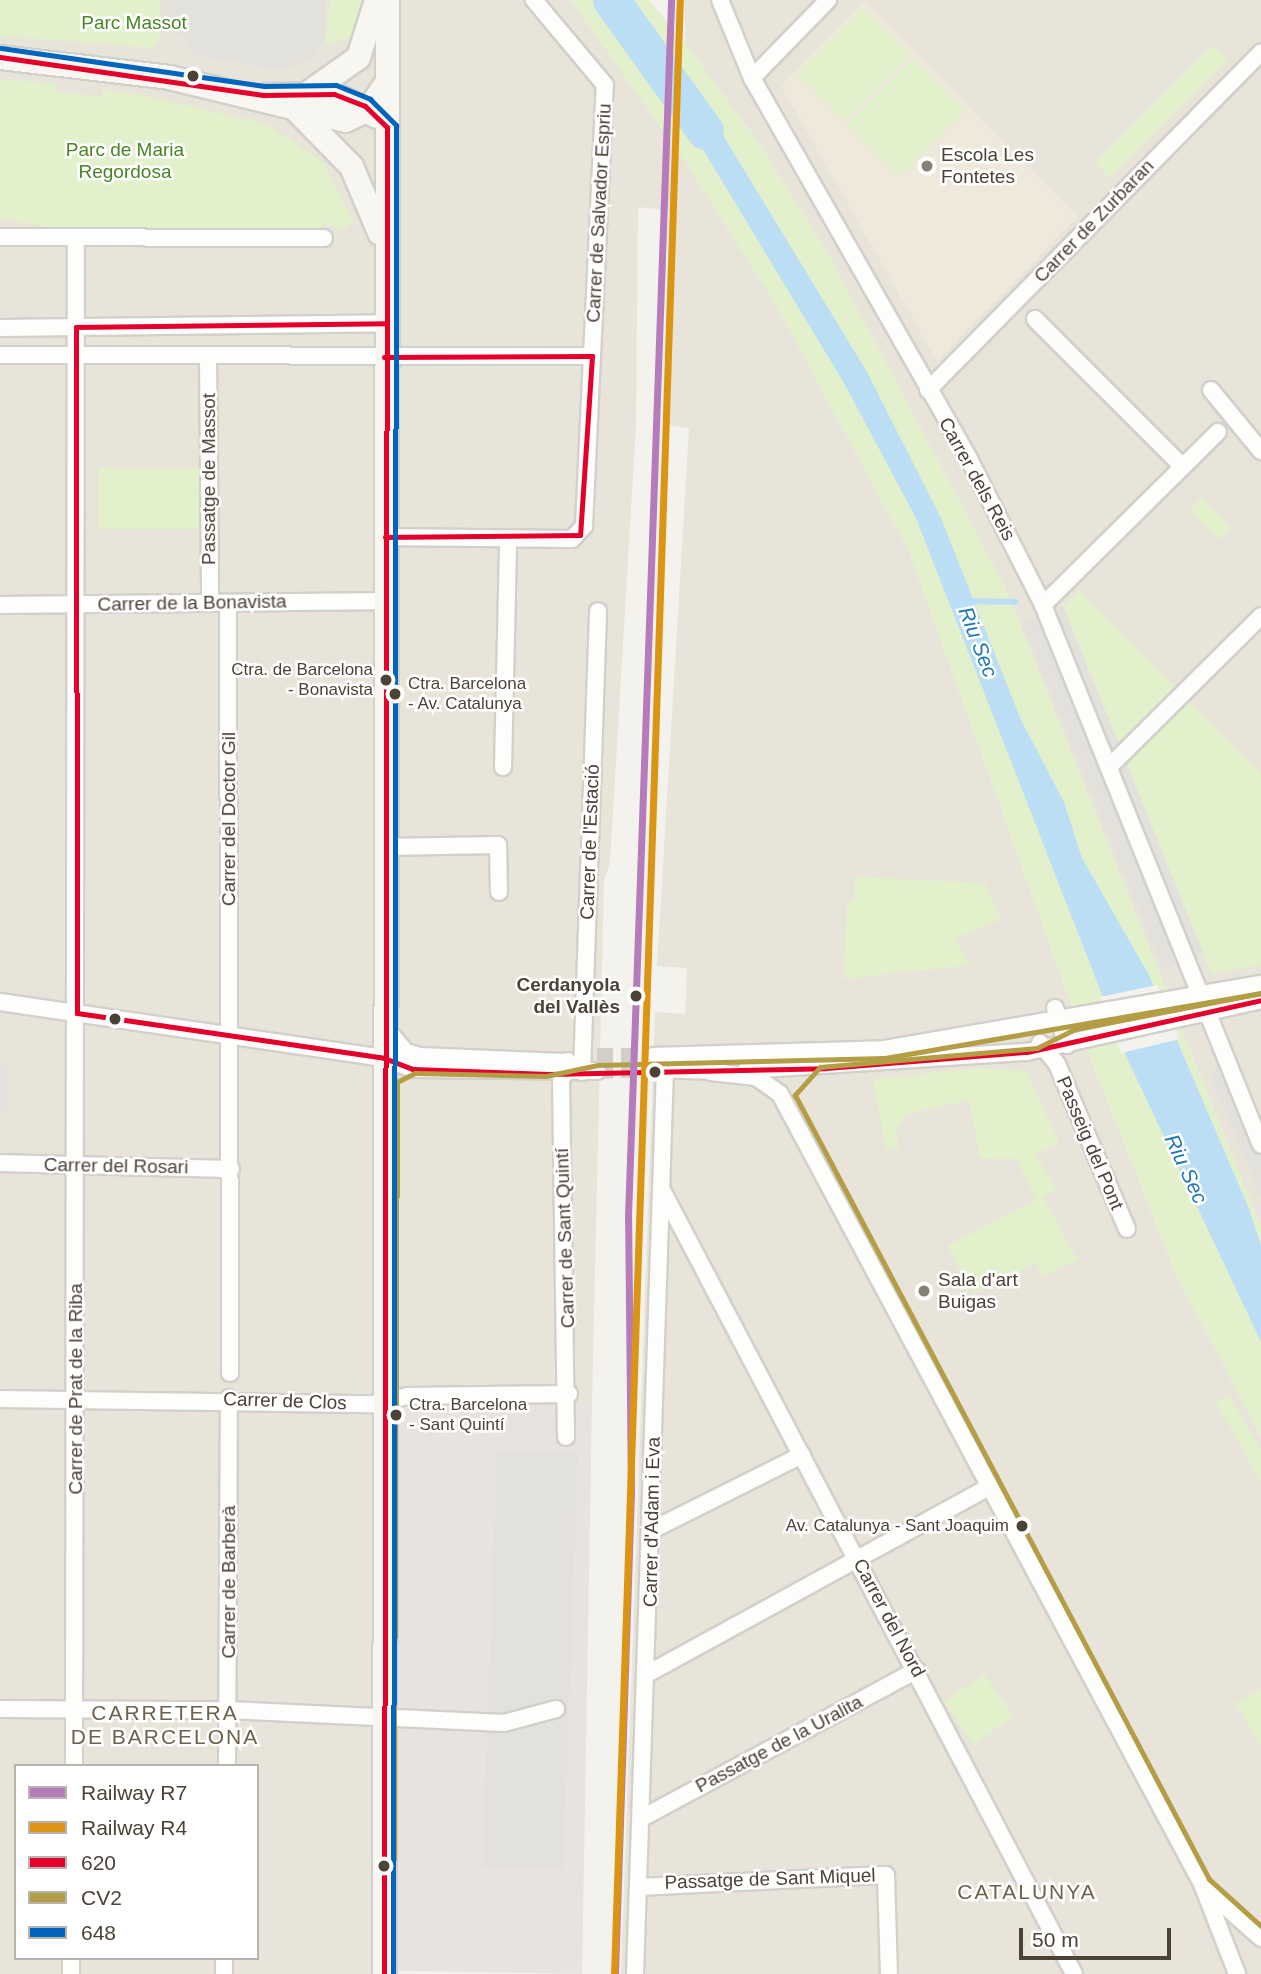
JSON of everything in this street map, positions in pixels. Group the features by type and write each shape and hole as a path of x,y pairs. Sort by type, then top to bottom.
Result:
{"main road":[{"path":"310,91 358,57 376,0"},
{"path":"384,1974 384,1086 394,1062 384,1026 387,0"},
{"path":"0,57 263,95 310,91 368,108 387,127"},
{"path":"263,95 296,110 345,120 368,108 388,78"},
{"path":"296,110 351,166 370,200 386,255"}],"street":[{"name":"Carrer de Salvador Espriu","path":"508,539 580,535 606,85 534,0"},
{"name":"Carrer dels Reis","path":"720,0 752,78 928,390 1043,605 1204,997 1261,1145"},
{"path":"752,78 828,0"},
{"name":"Carrer de Zurbaran","path":"928,390 1261,52"},
{"path":"0,237 324,237"},
{"name":"Carrer de Prat de la Riba","path":"74,1764 77,1400 76,237"},
{"path":"1035,319 1182,466"},
{"path":"0,328 384,323"},
{"path":"0,355 592,356"},
{"name":"Passatge de Massot","path":"208,356 210,603"},
{"path":"1210,390 1259,445"},
{"path":"1043,605 1218,432"},
{"path":"385,537 508,539 503,767"},
{"name":"Carrer de la Bonavista","path":"0,605 385,601"},
{"name":"Carrer del Doctor Gil","path":"228,603 228,1035"},
{"name":"Carrer de l'Estació","path":"576,1067 598,611"},
{"path":"1109,767 1258,626"},
{"path":"384,847 498,845 499,892"},
{"path":"1051,1044 1062,1020 1204,997 1261,984"},
{"path":"712,1072 801,1069 1051,1044 1185,1020 1261,1000"},
{"path":"0,1002 394,1062 576,1067"},
{"path":"1230,1008 1221,1034 1261,1124"},
{"name":"Passeig del Pont","path":"1062,1020 1051,1044 1127,1229"},
{"path":"384,1026 406,1052 420,1056 576,1067"},
{"path":"228,1035 231,1169 230,1373"},
{"path":"657,1065 810,1051 1051,1044"},
{"path":"784,1104 788,1083 801,1069 810,1051"},
{"path":"657,1065 712,1072 771,1084 784,1104 1202,1884 1237,1974"},
{"name":"Carrer d'Adam i Eva","path":"635,1974 649,1673 650,1531 662,1190 657,1065"},
{"name":"Carrer de Sant Quintí","path":"566,1437 576,1067"},
{"name":"Carrer del Rosari","path":"0,1163 231,1169"},
{"name":"Carrer del Nord","path":"662,1190 860,1561 1074,1974"},
{"name":"Carrer de Clos","path":"0,1399 229,1398 385,1402 408,1396 569,1394"},
{"name":"Carrer de Barberà","path":"227,1764 229,1398"},
{"path":"650,1531 802,1455"},
{"path":"649,1673 860,1561 989,1487"},
{"name":"Passatge de la Uralita","path":"642,1818 917,1670"},
{"path":"0,1709 228,1710 504,1723 556,1709"},
{"name":"Passatge de Sant Miquel","path":"639,1888 887,1875 889,1974"},
{"path":"1202,1884 1261,1938"}],"shaded area":[{"path":"0,0 571,0 685,161 775,303 909,551 1091,1060 1176,1274 1261,1437 1261,1974 621,1974 655,1012 685,1014 687,968 657,966 689,428 666,425 674,211 638,207 636,426 610,863 604,880 592,1403 379,1406 384,1974 0,1974"},
{"path":"161,0 326,0 325,39 312,58 283,70 193,55 182,34 162,33"},
{"path":"685,0 1261,0 1261,1227 1004,585 829,256 759,143 685,43"},
{"name":"Escola Les Fontetes","path":"865,1 1078,217 937,361 781,86"},
{"path":"1063,606 1203,953 1162,969 1022,622"},
{"path":"1221,1057 1261,1155 1261,1197 1211,1078"},
{"path":"0,1063 9,1063 9,1113 0,1113"},
{"path":"379,1399 592,1403 582,1974 369,1970"},
{"path":"497,1450 578,1453 563,1870 482,1867"}],"green space":[{"name":"Parc Massot","path":"0,0 159,0 161,36 152,48 0,36"},
{"path":"330,0 367,0 350,38 325,45"},
{"path":"571,0 649,0 685,43 759,143 829,256 1004,585 1261,1227 1261,1437 1176,1274 1091,1060 909,551 775,303 685,161"},
{"path":"863,7 911,55 845,122 797,73"},
{"path":"1213,45 1228,60 1110,178 1095,163"},
{"path":"913,58 965,110 899,177 847,124"},
{"name":"Parc de Maria Regordosa","path":"0,79 55,83 55,91 102,97 103,89 142,95 267,124 322,161 354,221 342,230 323,223 323,228 54,228 0,219"},
{"path":"99,468 202,468 202,529 99,529"},
{"path":"1201,498 1231,528 1219,540 1189,510"},
{"path":"1079,590 1261,773 1261,965 1211,974 1063,606"},
{"path":"855,877 985,883 1001,920 955,938 971,965 844,979 847,901 854,901"},
{"path":"979,1068 1027,1071 1059,1143 1036,1154 1056,1190 1043,1197 1077,1259 1043,1276 1036,1263 973,1294 947,1246 1036,1200 1016,1159 980,1158 969,1100 907,1114 896,1128 899,1148 886,1150 873,1079"},
{"path":"1229,1396 1261,1450 1261,1482 1216,1402"},
{"path":"984,1674 1014,1717 974,1745 944,1702"},
{"path":"1261,1689 1261,1747 1235,1703"}],"water":[{"path":"679,63 867,372 941,518 1021,720 1064,802 1082,858 1150,977 1249,1209 1261,1245 1261,1342 1126,1056 916,518 844,383 676,105"}],"pier":[{"path":"1157,985 1180,1039 1121,1053 1100,997"}],"waterway":[{"name":"Riu Sec","path":"611,0 705,131"},
{"path":"966,601 1016,602"}],"tunnel":[{"path":"597,1056 653,1056"},
{"path":"597,1071 652,1069"}],"railway":[{"path":"631,1494 636,1311"}],"rail line":[{"name":"R7","path":"615,1974 631,1494 628,1216 671,0"},
{"name":"R4","path":"614,1974 680,0"}],"transit line":[{"name":"648","path":"1,48 264,86 336,85 370,99 396,125 393,1974"},
{"name":"620","path":"0,57 263,95 334,94 365,106 387,127 384,1974"},
{"name":"620","path":"76,327 385,323"},
{"name":"620","path":"76,327 77,1013"},
{"name":"620","path":"384,357 592,356 580,535 385,537"},
{"name":"CV2","path":"393,1974 397,1082 415,1073 546,1076 598,1065 885,1058 1261,993"},
{"path":"1261,993 1075,1029 1037,1048 820,1067 795,1095 1209,1879 1261,1926"},
{"name":"620","path":"77,1013 384,1058 413,1069 548,1074 826,1068 1027,1052 1261,1000"}],"place":[{"name":"Escola Les Fontetes","path":"927,166"},
{"name":"Ctra. de Barcelona - Bonavista","path":"386,680"},
{"name":"Ctra. Barcelona - Av. Catalunya","path":"395,694"},
{"name":"Cerdanyola del Vallès","path":"636,996"},
{"name":"Sala d'art Buigas","path":"924,1291"},
{"name":"Ctra. Barcelona - Sant Quintí","path":"396,1415"},
{"name":"Av. Catalunya - Sant Joaquim","path":"1022,1526"}],"district":[{"name":"CARRETERA DE BARCELONA","path":"165,1725"},
{"name":"CATALUNYA","path":"1027,1892"}]}
